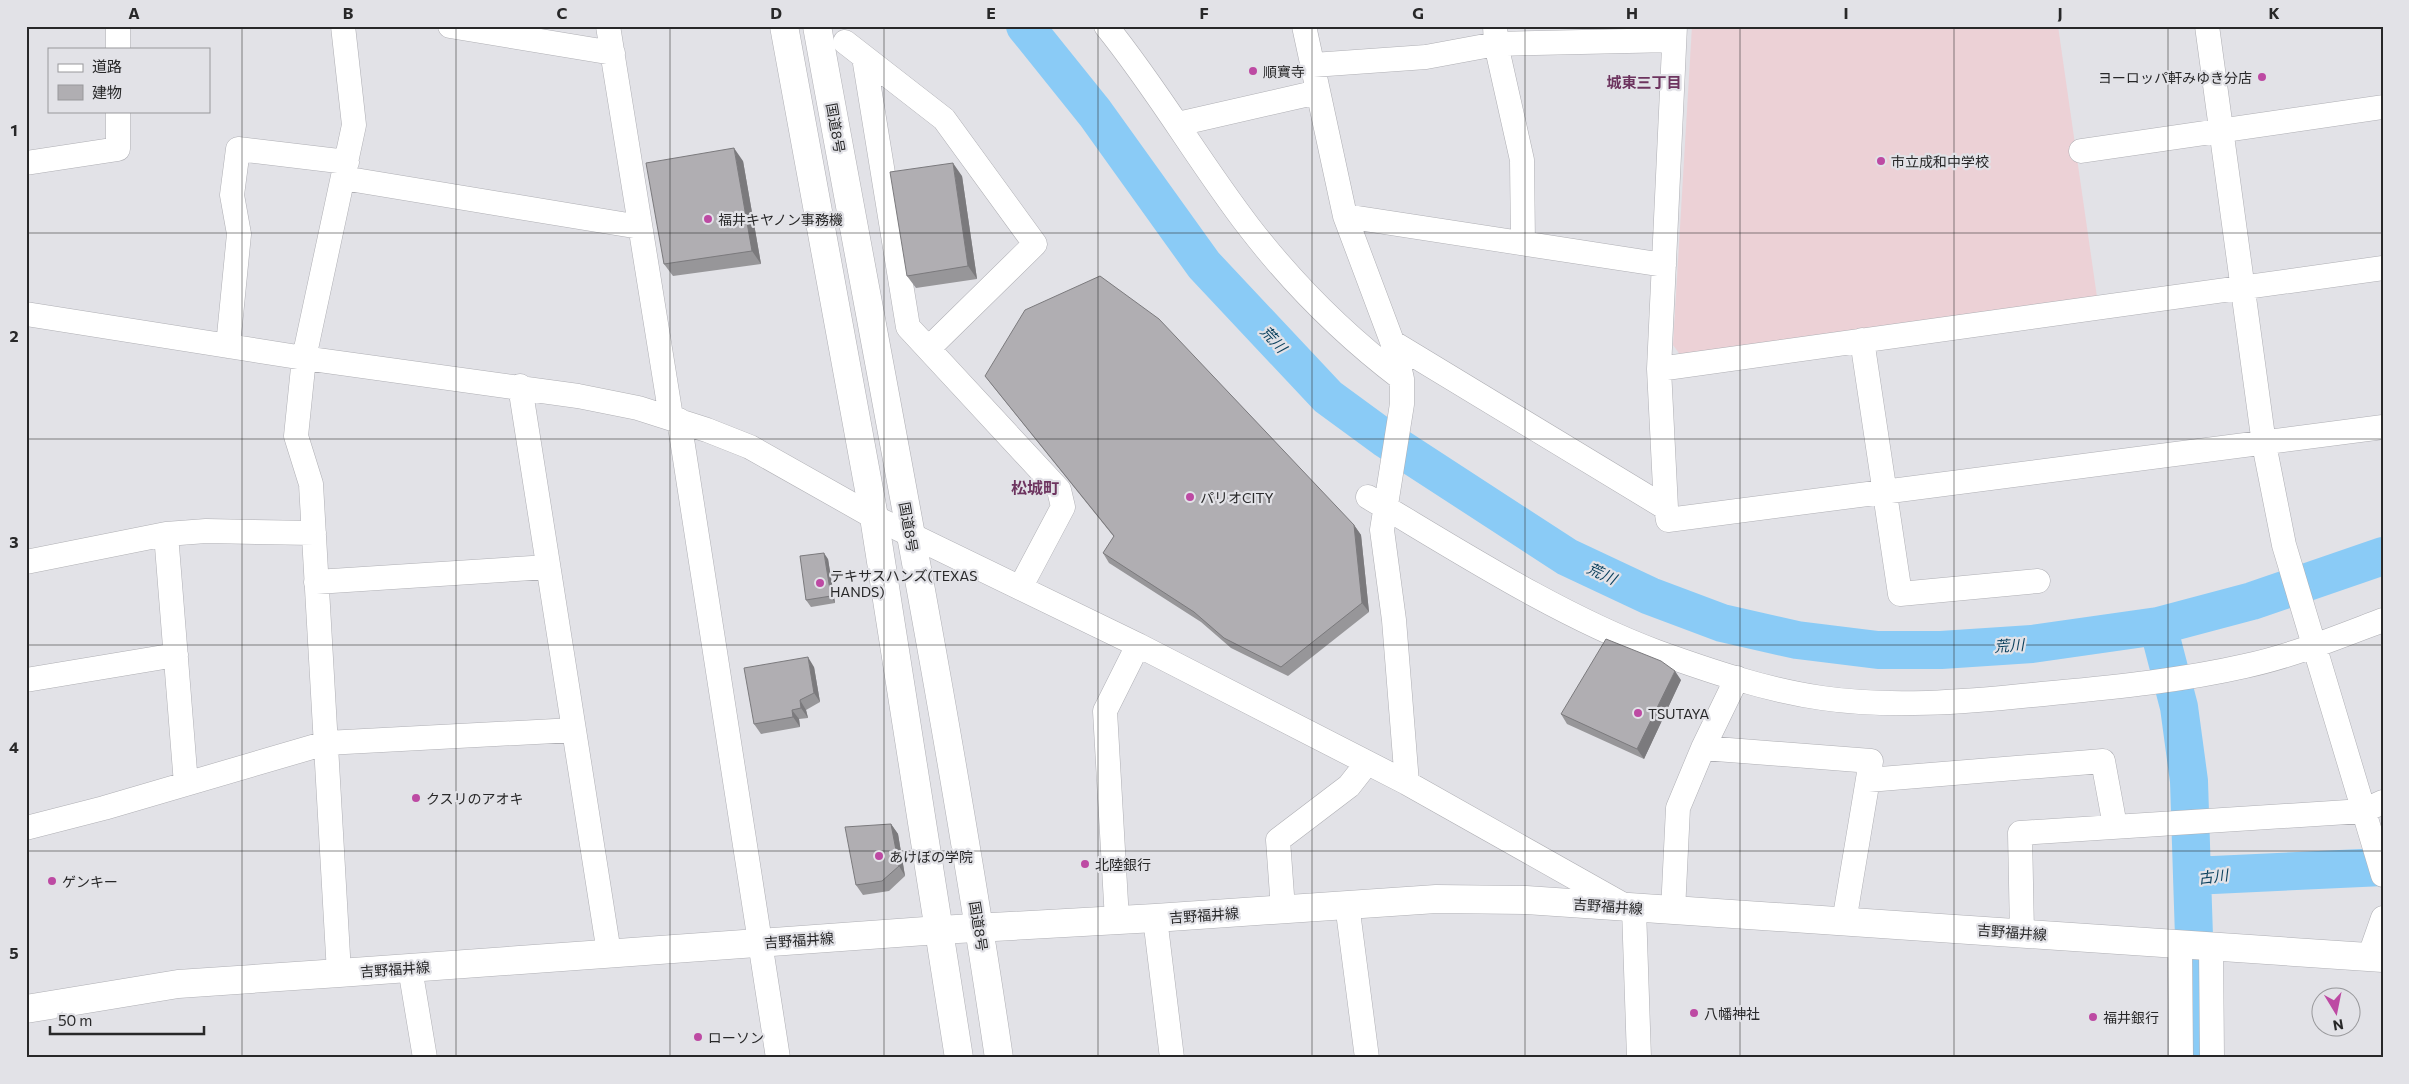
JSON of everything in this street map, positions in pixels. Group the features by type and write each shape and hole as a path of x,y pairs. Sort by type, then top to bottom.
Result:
{"main road":[{"path":"784,26 874,517 959,1058"},
{"name":"国道8号","path":"817,26 911,535 980,928 999,1058"},
{"name":"吉野福井線","path":"26,1008 178,984 939,930 1436,899 1526,900 2376,958"}],"street":[{"path":"118,26 118,48"},
{"path":"340,973 311,484 296,436 304,358 354,125 343,26"},
{"path":"451,26 612,53"},
{"path":"608,26 640,227 675,419 761,943 778,1058"},
{"path":"1106,26 1135,62 1249,227 1306,295 1368,354 1402,379"},
{"path":"1304,26 1344,216 1392,342 1402,379 1402,404 1381,501 1382,530 1394,620 1407,783"},
{"path":"2207,26 2264,444 2284,545 2313,647 2373,806 2380,868"},
{"path":"1312,65 1426,57 1496,35 1674,33 1659,369 1668,520 2264,444 2383,427"},
{"path":"1496,35 1522,160 1523,243"},
{"path":"845,42 944,119 1035,244 929,348"},
{"path":"864,57 908,327 1059,490 1063,507 1020,588"},
{"path":"1178,124 1318,92"},
{"path":"2081,151 2383,107"},
{"path":"26,163 118,149 118,112"},
{"path":"228,346 239,234 232,194 238,149 640,227"},
{"path":"1344,216 1664,265"},
{"path":"1659,369 2383,268"},
{"path":"26,314 304,358 520,386 638,408 675,419 750,447 874,517 1138,645 1407,783 1631,908 1639,1058"},
{"path":"1862,340 1900,594 2038,581"},
{"path":"1392,342 1666,508"},
{"path":"520,386 609,954"},
{"path":"1381,501 1578,617 1655,651 1737,678 1822,698 1875,702 1992,699 2142,685 2246,666 2313,647 2383,620"},
{"path":"26,562 166,534 206,531 314,533"},
{"path":"166,534 186,784"},
{"path":"316,582 548,567"},
{"path":"1118,920 1105,711 1138,645"},
{"path":"26,680 176,655"},
{"path":"1673,911 1678,808 1703,748 1737,678"},
{"path":"26,828 326,744 574,730"},
{"path":"1703,748 1871,761 1844,922"},
{"path":"1868,780 2104,761 2115,826"},
{"path":"1283,909 1278,840 1349,786 1367,763"},
{"path":"2022,933 2020,833 2373,806"},
{"path":"1347,904 1367,1058"},
{"path":"1155,918 1172,1058"},
{"path":"2376,958 2383,918"},
{"path":"2180,944 2181,1058"},
{"path":"2211,946 2212,1058"},
{"path":"410,968 425,1058"}],"shaded area":[{"name":"市立成和中学校","path":"1692,26 2058,26 2097,297 1681,356 1673,345"}],"building":[{"name":"福井キヤノン事務機","path":"734,148 752,251 664,264 646,163"},
{"path":"953,163 968,266 907,276 890,172"},
{"path":"1100,276 1159,319 1354,525 1362,603 1281,667 1224,638 1194,612 1103,553 1114,536 985,376 1025,310"},
{"name":"テキサスハンズ(TEXAS HANDS)","path":"824,553 831,596 806,600 800,556"},
{"path":"1606,639 1661,661 1675,671 1637,749 1561,714"},
{"path":"808,657 814,693 800,700 801,708 792,710 793,717 754,724 744,668"},
{"name":"あけぼの学院","path":"891,824 899,866 882,881 856,885 845,827"}],"waterway":[{"name":"荒川","path":"1025,26 1095,113 1204,265 1328,397 1384,438 1567,557 1650,596 1722,623 1797,640 1878,650 1941,650 2032,644 2158,626 2252,601 2383,556"},
{"path":"2158,626 2179,707 2189,781 2192,876"},
{"name":"古川","path":"2198,1058 2192,876 2383,867"}],"place":[{"name":"順寶寺","path":"1253,71"},
{"name":"ヨーロッパ軒みゆき分店","path":"2262,77"},
{"name":"市立成和中学校","path":"1881,161"},
{"name":"福井キヤノン事務機","path":"708,219"},
{"name":"パリオCITY","path":"1190,497"},
{"name":"テキサスハンズ(TEXAS HANDS)","path":"820,583"},
{"name":"TSUTAYA","path":"1638,713"},
{"name":"クスリのアオキ","path":"416,798"},
{"name":"あけぼの学院","path":"879,856"},
{"name":"北陸銀行","path":"1085,864"},
{"name":"ゲンキー","path":"52,881"},
{"name":"八幡神社","path":"1694,1013"},
{"name":"福井銀行","path":"2093,1017"},
{"name":"ローソン","path":"698,1037"}],"district":[{"name":"城東三丁目","path":"1644,82"},
{"name":"松城町","path":"1035,487"}]}
